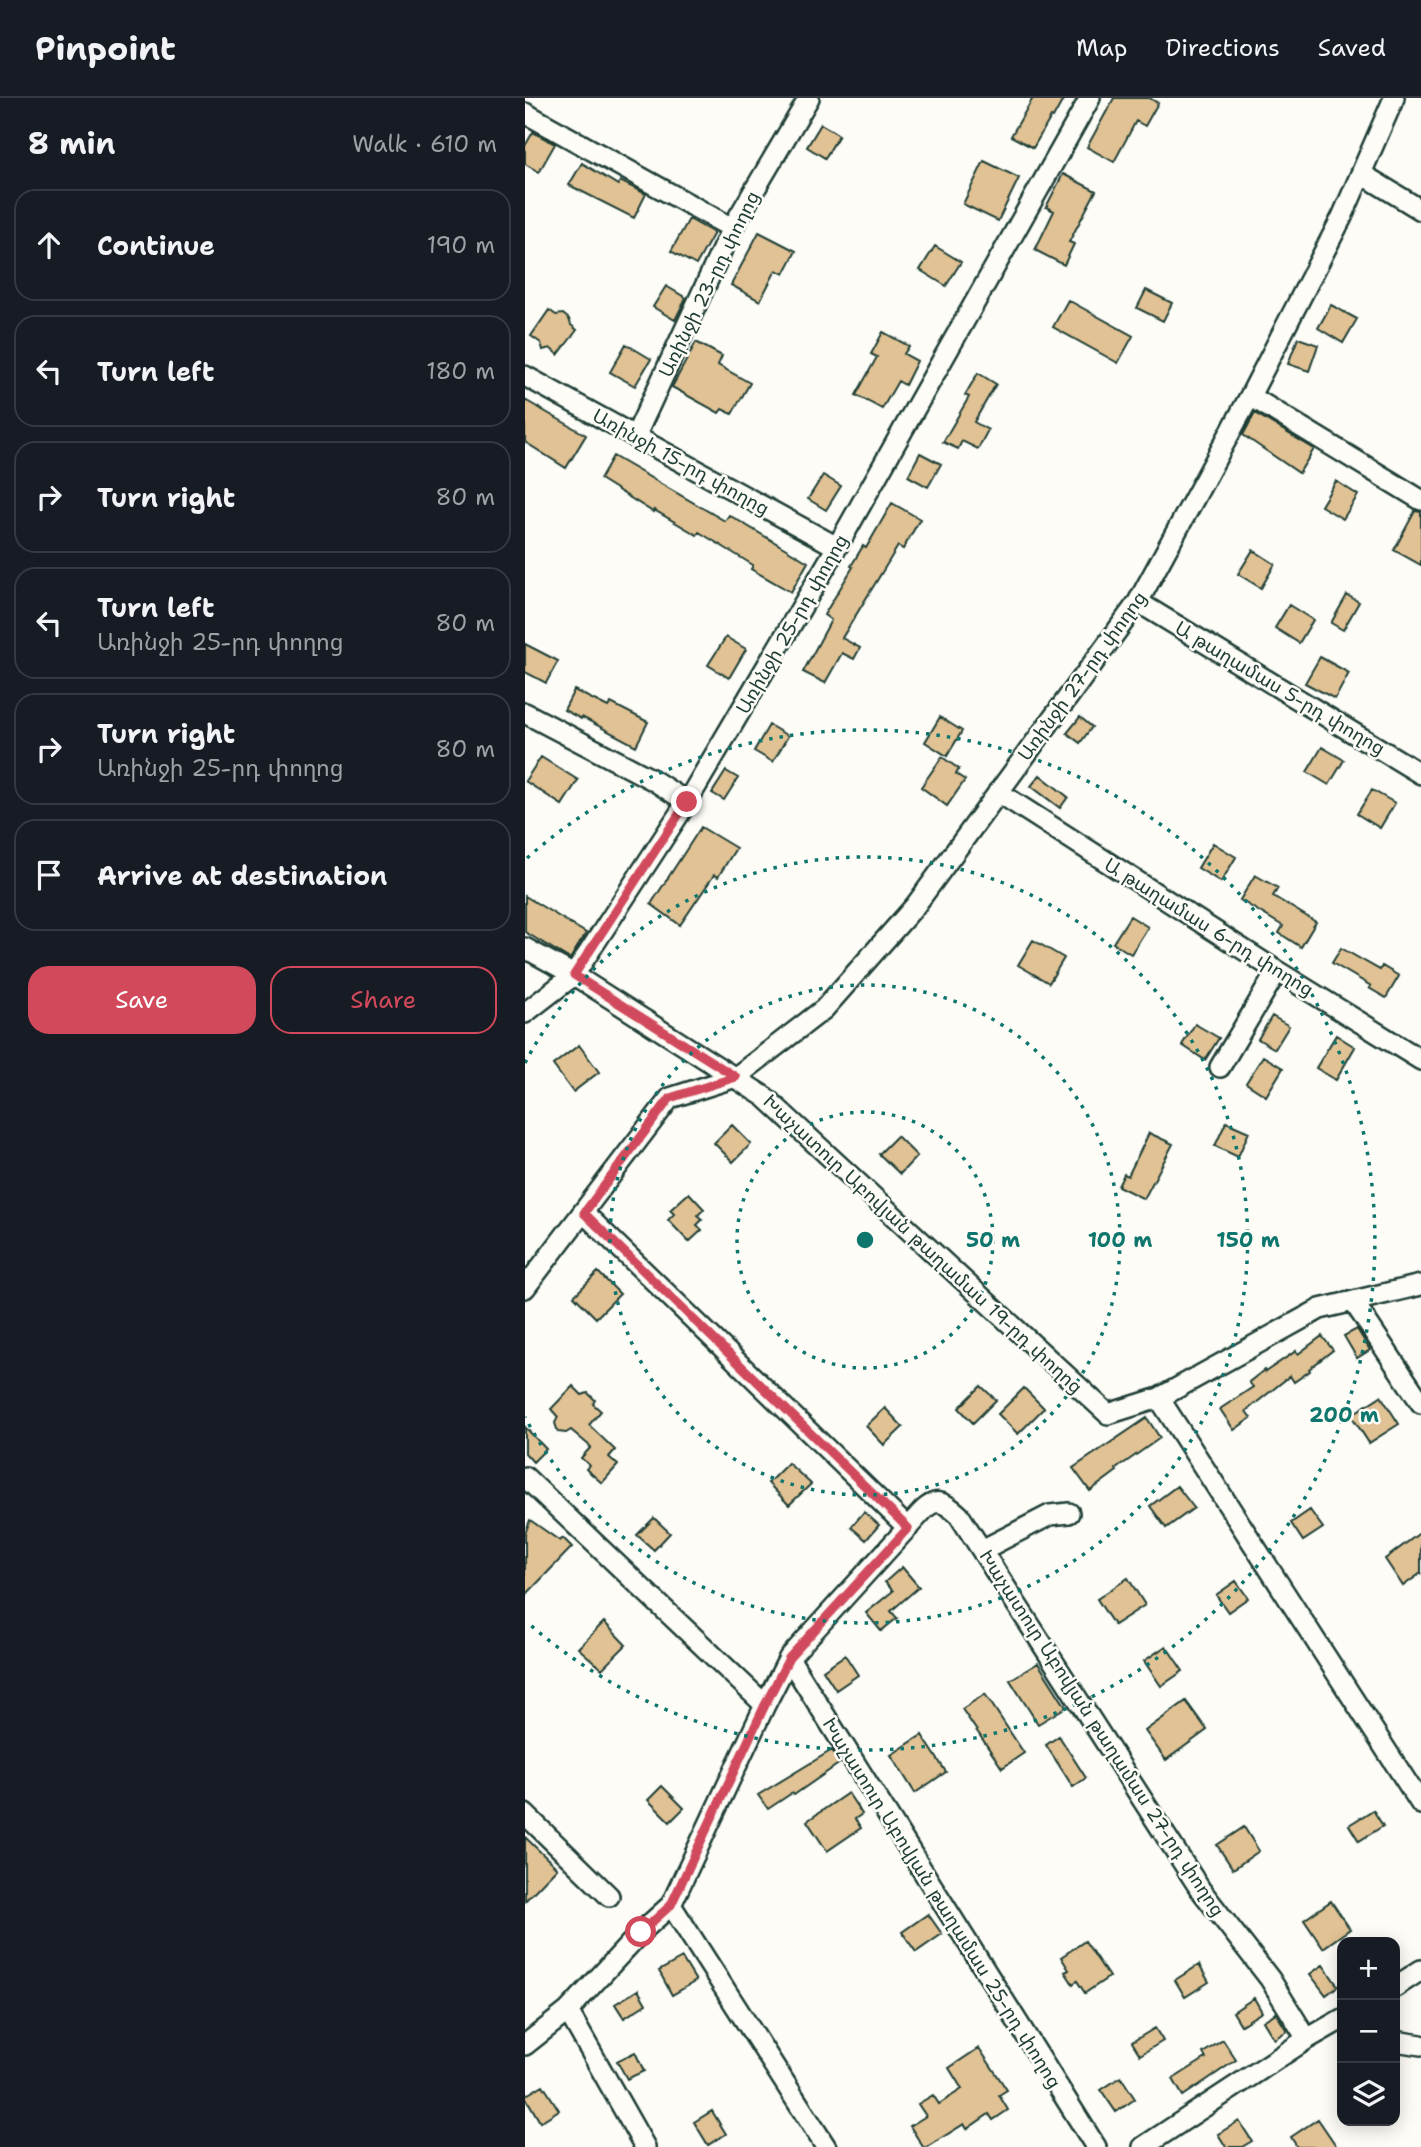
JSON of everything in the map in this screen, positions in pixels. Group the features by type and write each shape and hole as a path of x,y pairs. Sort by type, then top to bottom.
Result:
{"street":[{"name":"Առինջի 23-րդ փողոց","path":"635,437 731,228 809,98"},
{"name":"Առինջի 25-րդ փողոց","path":"525,1013 574,975 687,802 837,547 1090,98"},
{"name":"Առինջի 27-րդ փողոց","path":"736,1077 824,1009 915,906 1138,602 1250,396 1362,174 1394,98"},
{"path":"525,113 731,228"},
{"path":"1362,174 1421,210"},
{"name":"Առինջի 15-րդ փողոց","path":"525,376 837,547"},
{"path":"1250,396 1421,500"},
{"name":"Ա թաղամաս 5-րդ փողոց","path":"1138,602 1421,774"},
{"path":"525,713 653,780 687,802"},
{"name":"Ա թաղամաս 6-րդ փողոց","path":"998,792 1421,1060"},
{"path":"525,948 574,975 736,1077"},
{"path":"1220,1067 1277,971"},
{"path":"525,1288 670,1098 736,1077"},
{"name":"Խաչատուր Աբովյան թաղամաս 19-րդ փողոց","path":"736,1077 765,1097 1108,1414 1159,1398"},
{"path":"525,2045 568,2011 641,1932 671,1905 789,1658 908,1528 584,1213"},
{"path":"1421,1285 1320,1309 1159,1398 1421,1804"},
{"path":"1353,1301 1421,1403"},
{"path":"525,1477 765,1705"},
{"name":"Խաչատուր Աբովյան թաղամաս 27-րդ փողոց","path":"908,1528 928,1505 937,1502 947,1505 959,1515 1200,1889 1270,1979 1307,2039"},
{"path":"982,1550 1050,1514 1069,1513"},
{"name":"Խաչատուր Աբովյան թաղամաս 25-րդ փողոց","path":"789,1658 1096,2147"},
{"path":"525,1814 609,1896"},
{"path":"671,1905 826,2147"},
{"path":"1400,1984 1421,1970"},
{"path":"568,2011 645,2147"},
{"path":"1143,2147 1307,2039 1337,2027"},
{"path":"1400,2042 1421,2045"}],"building":[{"path":"1033,98 1064,98 1033,148 1011,136"},
{"path":"1114,98 1149,98 1158,103 1145,126 1136,121 1114,162 1087,147"},
{"path":"821,124 839,135 825,158 807,147"},
{"path":"533,132 555,144 539,172 525,164 525,146"},
{"path":"984,161 1019,178 998,221 963,204"},
{"path":"582,163 618,185 620,181 646,194 634,218 569,185"},
{"path":"1063,174 1096,191 1069,242 1074,244 1064,265 1035,250 1054,211 1046,207"},
{"path":"689,219 714,233 696,265 671,251"},
{"path":"759,232 796,251 784,274 776,270 760,301 731,285"},
{"path":"935,246 961,262 946,286 920,270"},
{"path":"666,286 686,298 675,320 653,307"},
{"path":"1146,290 1172,303 1163,321 1137,308"},
{"path":"1068,300 1133,336 1118,363 1053,327"},
{"path":"1331,305 1357,319 1343,343 1318,328"},
{"path":"549,310 556,315 563,314 577,330 558,355 550,348 543,350 541,343 531,336"},
{"path":"883,332 909,346 904,354 917,361 905,385 898,381 882,409 856,395 877,357 871,354"},
{"path":"1298,338 1318,345 1309,371 1288,364"},
{"path":"696,342 722,356 718,365 750,383 732,414 722,409 719,413 672,387"},
{"path":"626,344 651,359 635,386 610,372"},
{"path":"978,373 996,384 974,422 988,430 978,449 962,441 958,449 943,442 969,397 965,395"},
{"path":"525,400 586,435 566,468 525,442"},
{"path":"1255,413 1314,449 1299,473 1243,435"},
{"path":"920,453 941,464 928,487 908,476"},
{"path":"613,456 725,521 729,515 808,562 791,592 751,569 753,565 699,532 697,535 654,510 653,512 600,479"},
{"path":"823,475 841,486 826,510 808,499"},
{"path":"1336,481 1358,495 1343,519 1321,506"},
{"path":"892,503 920,519 903,549 898,546 842,638 860,648 854,659 842,653 825,683 803,672 831,620 824,615 863,546 866,548"},
{"path":"1415,511 1421,512 1421,565 1394,550"},
{"path":"1253,550 1275,564 1261,588 1238,574"},
{"path":"1347,595 1359,602 1343,630 1331,623"},
{"path":"1289,605 1313,620 1299,643 1275,628"},
{"path":"726,637 746,649 729,678 708,665"},
{"path":"525,644 558,661 546,683 525,672"},
{"path":"1320,657 1349,673 1335,699 1305,683"},
{"path":"574,690 608,707 611,703 648,722 636,746 564,710"},
{"path":"940,717 962,731 947,756 925,742"},
{"path":"1080,717 1092,727 1080,743 1067,733"},
{"path":"769,725 788,736 773,762 754,751"},
{"path":"1322,747 1344,760 1329,785 1307,772"},
{"path":"541,757 578,780 562,805 525,781"},
{"path":"942,757 959,769 956,774 965,780 947,806 921,787"},
{"path":"726,771 738,778 724,800 712,793"},
{"path":"1040,775 1068,797 1060,808 1031,786"},
{"path":"1372,790 1395,803 1380,828 1357,814"},
{"path":"701,827 736,848 718,877 714,875 680,925 651,904"},
{"path":"1213,843 1236,857 1221,882 1198,868"},
{"path":"1255,875 1278,888 1273,896 1316,922 1301,947 1279,933 1283,926 1240,900"},
{"path":"525,896 586,933 570,959 525,932"},
{"path":"1130,916 1148,927 1131,954 1113,943"},
{"path":"1033,940 1064,958 1049,983 1018,965"},
{"path":"1341,948 1380,970 1382,966 1399,976 1386,998 1332,963"},
{"path":"1272,1016 1289,1026 1275,1049 1258,1039"},
{"path":"1195,1024 1219,1038 1205,1060 1182,1045"},
{"path":"1336,1035 1355,1047 1336,1080 1316,1068"},
{"path":"579,1045 599,1072 573,1092 553,1065"},
{"path":"1263,1056 1283,1068 1266,1096 1246,1083"},
{"path":"1226,1122 1249,1132 1238,1157 1215,1146"},
{"path":"732,1125 751,1144 733,1162 714,1143"},
{"path":"1149,1133 1173,1144 1144,1199 1118,1186 1124,1174 1128,1176"},
{"path":"897,1136 917,1156 900,1174 879,1154"},
{"path":"689,1193 704,1209 698,1215 702,1220 697,1225 702,1230 689,1242 668,1220 674,1214 670,1210"},
{"path":"598,1272 620,1294 596,1318 574,1296"},
{"path":"1357,1329 1370,1350 1357,1358 1344,1336"},
{"path":"1322,1336 1333,1350 1309,1369 1310,1371 1294,1382 1290,1376 1246,1411 1251,1418 1234,1430 1220,1409 1253,1387 1249,1382 1264,1370 1265,1372 1296,1351 1298,1354"},
{"path":"573,1386 582,1395 588,1393 595,1400 593,1404 601,1411 589,1425 615,1450 609,1457 618,1465 602,1483 586,1469 589,1465 581,1458 591,1447 571,1430 566,1433 558,1432 555,1423 558,1417 551,1409"},
{"path":"981,1386 996,1400 973,1423 959,1408"},
{"path":"1024,1388 1044,1408 1018,1434 998,1414"},
{"path":"1381,1396 1399,1424 1369,1443 1351,1415"},
{"path":"885,1408 903,1427 884,1445 866,1426"},
{"path":"1147,1418 1160,1438 1090,1491 1073,1468"},
{"path":"525,1427 546,1449 533,1462 525,1453"},
{"path":"788,1463 811,1484 789,1505 768,1483"},
{"path":"1177,1486 1194,1508 1166,1528 1150,1506"},
{"path":"1310,1510 1323,1528 1303,1541 1291,1523"},
{"path":"864,1512 879,1525 866,1540 851,1527"},
{"path":"654,1518 670,1533 654,1550 637,1535"},
{"path":"530,1520 560,1541 563,1538 572,1547 525,1596 525,1534"},
{"path":"1421,1532 1421,1573 1403,1586 1385,1559"},
{"path":"902,1567 919,1587 891,1611 897,1618 881,1631 866,1613 893,1591 885,1582"},
{"path":"1128,1578 1145,1605 1114,1625 1097,1599"},
{"path":"1236,1581 1248,1598 1228,1612 1216,1595"},
{"path":"604,1622 626,1645 602,1669 578,1648"},
{"path":"1166,1646 1183,1671 1161,1686 1144,1661"},
{"path":"845,1655 858,1675 836,1690 823,1670"},
{"path":"1038,1663 1066,1707 1038,1724 1010,1680"},
{"path":"985,1694 1024,1753 1002,1768 962,1709"},
{"path":"1186,1701 1207,1730 1166,1760 1145,1731"},
{"path":"922,1735 946,1772 915,1793 891,1755"},
{"path":"1059,1736 1086,1778 1073,1787 1046,1745"},
{"path":"832,1750 840,1763 794,1795 792,1793 768,1809 758,1795"},
{"path":"662,1786 684,1808 670,1822 648,1800"},
{"path":"848,1793 862,1814 855,1819 861,1828 827,1851 807,1821"},
{"path":"1373,1810 1383,1826 1359,1841 1349,1825"},
{"path":"1244,1827 1259,1851 1233,1869 1217,1845"},
{"path":"525,1837 557,1868 525,1901"},
{"path":"1331,1901 1350,1929 1323,1948 1304,1920"},
{"path":"928,1914 942,1934 916,1952 902,1932"},
{"path":"1085,1941 1109,1977 1085,1993 1077,1981 1073,1984 1065,1972 1069,1970 1061,1957"},
{"path":"682,1958 696,1981 672,1995 659,1971"},
{"path":"1199,1965 1209,1982 1185,1997 1175,1980"},
{"path":"1323,1965 1337,1987 1326,1995 1310,1974"},
{"path":"638,1990 646,2004 624,2018 615,2004"},
{"path":"1254,1998 1262,2012 1241,2025 1233,2012"},
{"path":"1276,2013 1287,2031 1274,2039 1263,2021"},
{"path":"1155,2028 1163,2041 1140,2055 1132,2042"},
{"path":"1223,2040 1236,2060 1183,2096 1173,2079 1206,2058 1203,2053"},
{"path":"979,2048 1007,2090 999,2095 1008,2110 993,2120 989,2114 967,2129 964,2124 923,2147 910,2126 926,2116 918,2104 933,2095 939,2104 962,2089 949,2068"},
{"path":"635,2052 644,2071 627,2079 617,2061"},
{"path":"1121,2077 1135,2099 1116,2112 1101,2090"},
{"path":"543,2085 559,2110 540,2122 525,2096"},
{"path":"712,2111 726,2134 708,2145 694,2122"},
{"path":"1318,2119 1337,2147 1297,2147 1291,2137"},
{"path":"1239,2121 1252,2141 1242,2147 1226,2147 1218,2134"}],"route":[{"path":"641,1932 671,1905 789,1658 908,1528 584,1213 670,1098 736,1077 574,975 687,802"}]}
